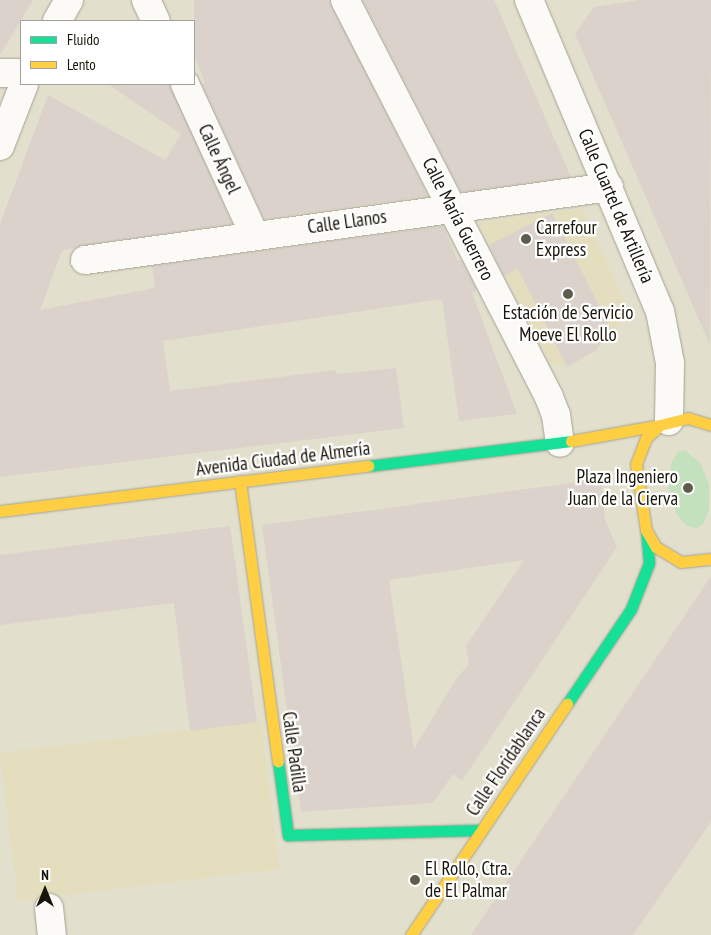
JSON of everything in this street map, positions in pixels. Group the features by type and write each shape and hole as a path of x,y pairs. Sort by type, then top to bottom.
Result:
{"main road":[{"path":"636,464 646,438 672,421 711,411"},
{"path":"672,421 711,425"},
{"name":"Avenida Ciudad de Almería","path":"3,510 560,443 672,421"},
{"name":"Avenida Ciudad de Almería","path":"560,443 588,443 616,448"},
{"path":"629,454 636,464 646,530 664,554 681,562 695,563"},
{"name":"Calle Padilla","path":"240,482 288,835 482,830"},
{"name":"Calle Floridablanca","path":"631,609 649,563 646,530"},
{"path":"672,572 711,559"},
{"name":"Calle Floridablanca","path":"411,935 631,609 655,585"}],"street":[{"path":"58,20 69,0"},
{"path":"146,0 156,20"},
{"name":"Calle María Guerrero","path":"344,0 549,397 556,415 560,443"},
{"name":"Calle Cuartel de Artillería","path":"529,0 660,311 670,363 672,421"},
{"path":"0,73 20,73"},
{"path":"0,146 24,85"},
{"name":"Calle Ángel","path":"185,85 254,234"},
{"name":"Calle Llanos","path":"85,260 254,234 609,187"},
{"path":"49,908 52,935"}],"shaded area":[{"name":"Estación de Servicio Moeve El Rollo","path":"582,209 630,313 595,351 567,367 550,362 479,223"},
{"path":"261,721 279,869 18,901 0,753"}],"green space":[{"path":"685,450 701,464 709,485 709,509 704,523 696,529 687,526 677,515 668,487 672,461 678,452"}],"building":[{"path":"0,0 33,0 20,20 0,55"},
{"path":"194,0 329,0 428,196 264,219 202,84 205,84 195,57"},
{"path":"363,0 494,0 571,177 461,192"},
{"path":"639,0 711,0 710,345 575,34 594,7"},
{"path":"109,85 170,85 232,224 83,245 62,251 40,310 155,288 152,266 443,226 458,261 461,260 477,290 472,293 517,414 459,421 442,299 163,341 170,391 336,370 336,374 396,368 404,428 0,477 0,224 48,95 165,160 181,134"},
{"name":"Estación de Servicio Moeve El Rollo","path":"552,213 612,331 595,351 567,367 518,269 504,276 489,245"},
{"path":"601,479 605,520 617,547 462,781 453,774 433,803 301,812 262,525","holes":["524,560 466,646 469,664 456,679 414,749 389,580"]},
{"path":"230,526 257,722 190,731 174,603 0,625 0,555"},
{"path":"711,576 711,822 633,935 471,935"}],"traffic: fast":[{"path":"368,466 571,441"},
{"path":"567,704 631,609 649,563 646,530"},
{"path":"278,761 288,835 482,830"}],"traffic: slow":[{"path":"711,425 688,418 660,425 646,438 636,464 646,530 656,547 681,562 711,559"},
{"path":"571,441 660,425"},
{"path":"0,511 368,466"},
{"path":"240,481 278,761"},
{"path":"411,935 567,704"}],"place":[{"name":"Carrefour Express","path":"526,239"},
{"name":"Estación de Servicio Moeve El Rollo","path":"568,294"},
{"name":"Plaza Ingeniero Juan de la Cierva","path":"688,488"},
{"name":"El Rollo, Ctra. de El Palmar","path":"415,880"}]}
